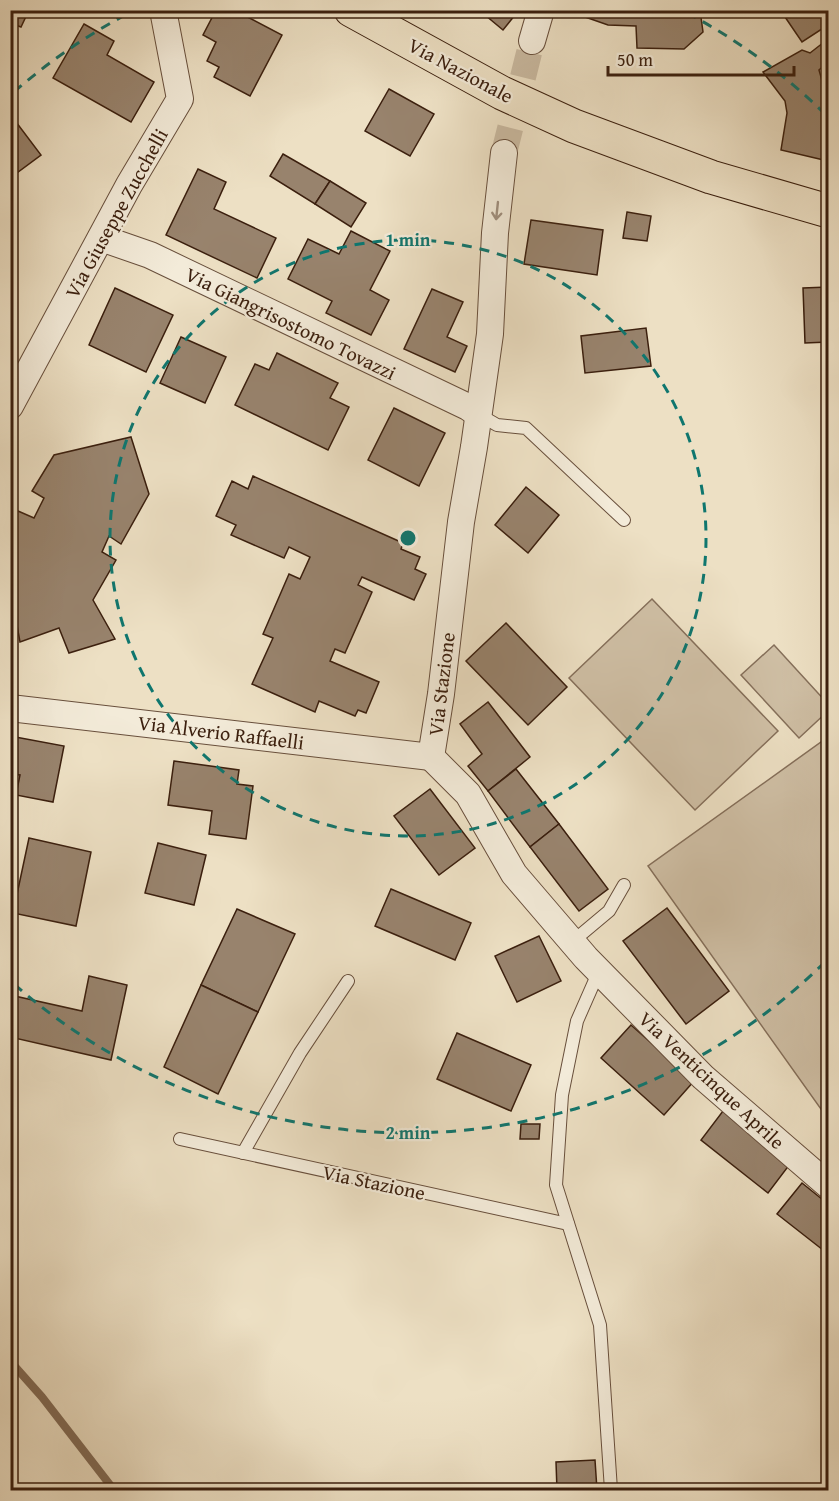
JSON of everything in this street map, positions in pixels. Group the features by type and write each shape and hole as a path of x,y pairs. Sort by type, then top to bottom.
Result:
{"main road":[{"name":"Via Nazionale","path":"351,10 502,93 574,126 711,177 828,211"}],"street":[{"name":"Via Giuseppe Zucchelli","path":"13,396 129,185 180,99 163,10"},
{"path":"532,41 541,10"},
{"name":"Via Stazione","path":"504,153 495,233 490,334 461,522 432,757 468,794 514,874 599,971"},
{"name":"Via Giangrisostomo Tovazzi","path":"101,238 150,255 458,402 478,414"},
{"name":"Via Alverio Raffaelli","path":"10,708 432,757"},
{"name":"Via Venticinque Aprile","path":"599,971 703,1077 828,1185"}],"lane":[{"path":"478,414 497,425 526,428 624,520"},
{"path":"572,942 609,911 624,885"},
{"path":"599,971 577,1021 562,1095 556,1185 600,1325 611,1491"},
{"path":"243,1153 300,1053 348,981"},
{"name":"Via Stazione","path":"180,1138 568,1224"}],"shaded area":[{"path":"652,599 778,731 695,810 569,678"},
{"path":"774,645 828,704 828,711 799,738 741,675"},
{"path":"828,737 828,1119 648,866"}],"building":[{"path":"10,10 29,10 21,27 10,23"},
{"path":"216,10 234,10 282,35 250,96 214,77 219,67 207,61 216,42 203,35"},
{"path":"479,10 519,10 503,30"},
{"path":"565,10 700,10 703,32 684,49 637,48 636,26 608,25"},
{"path":"787,10 828,10 828,25 802,42 783,14"},
{"path":"84,24 114,41 107,55 154,82 131,122 53,78"},
{"path":"828,39 828,62 819,70 828,102 828,161 781,150 787,113 785,101 763,72 802,50 810,53"},
{"path":"389,89 434,114 410,156 365,131"},
{"path":"10,114 41,155 10,178"},
{"path":"283,154 330,181 315,204 270,176"},
{"path":"198,169 226,182 214,209 276,238 257,278 166,235"},
{"path":"10,179 16,179 16,213 10,213"},
{"path":"330,181 366,203 351,227 315,204"},
{"path":"627,212 651,216 647,241 623,238"},
{"path":"531,220 603,230 597,275 524,264"},
{"path":"351,231 390,251 370,290 389,300 371,335 326,313 332,301 288,279 308,239 339,254"},
{"path":"828,287 828,342 805,343 803,288"},
{"path":"115,288 173,315 146,372 89,345"},
{"path":"432,289 463,302 447,337 467,346 455,372 404,349"},
{"path":"646,328 651,366 585,373 581,336"},
{"path":"181,337 226,357 205,403 160,383"},
{"path":"277,353 338,383 330,398 349,407 328,450 235,405 255,364 269,370"},
{"path":"394,408 445,433 419,486 368,460"},
{"path":"131,437 149,494 121,544 109,536 102,552 116,560 93,600 115,639 69,653 59,628 20,642 10,587 10,523 18,511 34,518 44,498 32,491 54,455"},
{"path":"253,476 403,543 401,549 420,557 415,569 426,574 414,600 362,577 358,585 372,592 345,653 335,649 330,661 379,682 366,713 358,710 355,716 319,701 315,712 252,684 273,638 263,634 289,574 300,579 310,557 289,547 284,558 231,535 236,525 216,516 232,481 248,489"},
{"path":"526,487 559,515 528,553 495,525"},
{"path":"506,623 567,687 528,725 466,661"},
{"path":"488,702 530,757 488,791 468,766 482,754 460,724"},
{"path":"10,736 64,746 53,802 16,795 20,775 10,774"},
{"path":"174,761 239,770 237,784 253,786 246,839 209,834 212,811 168,805"},
{"path":"516,769 559,824 530,847 488,791"},
{"path":"430,789 475,848 439,875 394,816"},
{"path":"559,824 608,889 579,911 530,847"},
{"path":"29,838 91,852 76,926 13,913"},
{"path":"158,843 206,855 194,905 145,893"},
{"path":"391,889 471,923 455,960 375,926"},
{"path":"667,908 729,991 686,1024 623,941"},
{"path":"237,909 295,934 258,1012 201,985"},
{"path":"539,936 561,981 517,1002 495,956"},
{"path":"89,976 127,985 111,1060 10,1037 10,995 82,1011"},
{"path":"201,985 258,1012 218,1094 164,1067"},
{"path":"631,1025 694,1081 664,1115 601,1058"},
{"path":"457,1033 531,1065 511,1111 437,1079"},
{"path":"723,1111 790,1164 768,1193 701,1140"},
{"path":"521,1124 540,1124 539,1139 520,1139"},
{"path":"802,1183 828,1204 828,1243 823,1250 777,1214"},
{"path":"595,1460 597,1490 557,1490 556,1462"}],"waterway":[{"path":"10,1361 42,1397 114,1490"}],"tunnel":[{"path":"504,153 532,41"}]}
